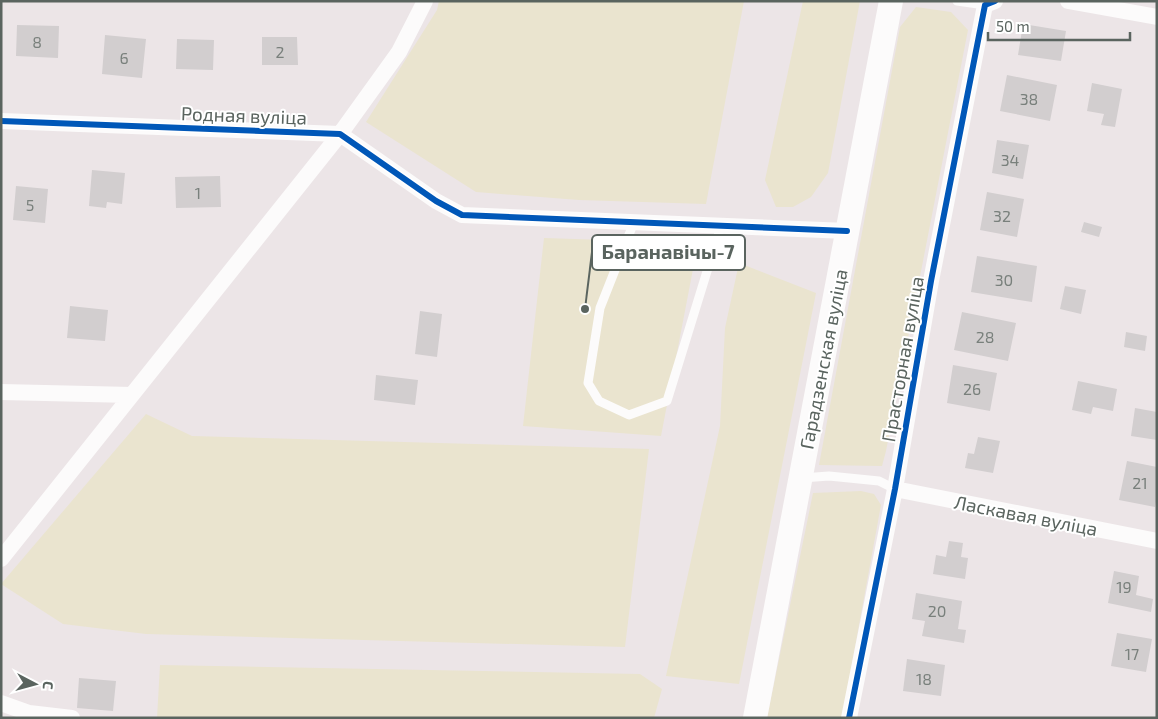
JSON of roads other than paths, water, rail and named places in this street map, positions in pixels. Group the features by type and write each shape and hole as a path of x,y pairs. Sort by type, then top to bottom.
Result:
{"main road":[{"name":"Гарадзенская вуліца","path":"755,718 890,1"}],"street":[{"path":"1,558 340,134 398,52 425,1"},
{"path":"1068,1 1157,17"},
{"name":"Прасторная вуліца","path":"849,718 894,489 931,281 990,3"},
{"name":"Родная вуліца","path":"1,121 340,134"},
{"path":"340,134 436,201 462,214 847,231"},
{"path":"1,392 132,395"},
{"name":"Ласкавая вуліца","path":"894,489 1157,541"},
{"path":"1,704 29,713 72,718"}],"lane":[{"path":"957,1 990,3"},
{"path":"634,222 600,308 588,383 599,401 629,415 667,401 721,226"},
{"path":"800,478 829,476 879,481 894,489"}],"place":[{"name":"Баранавічы-7","path":"585,309"}]}
